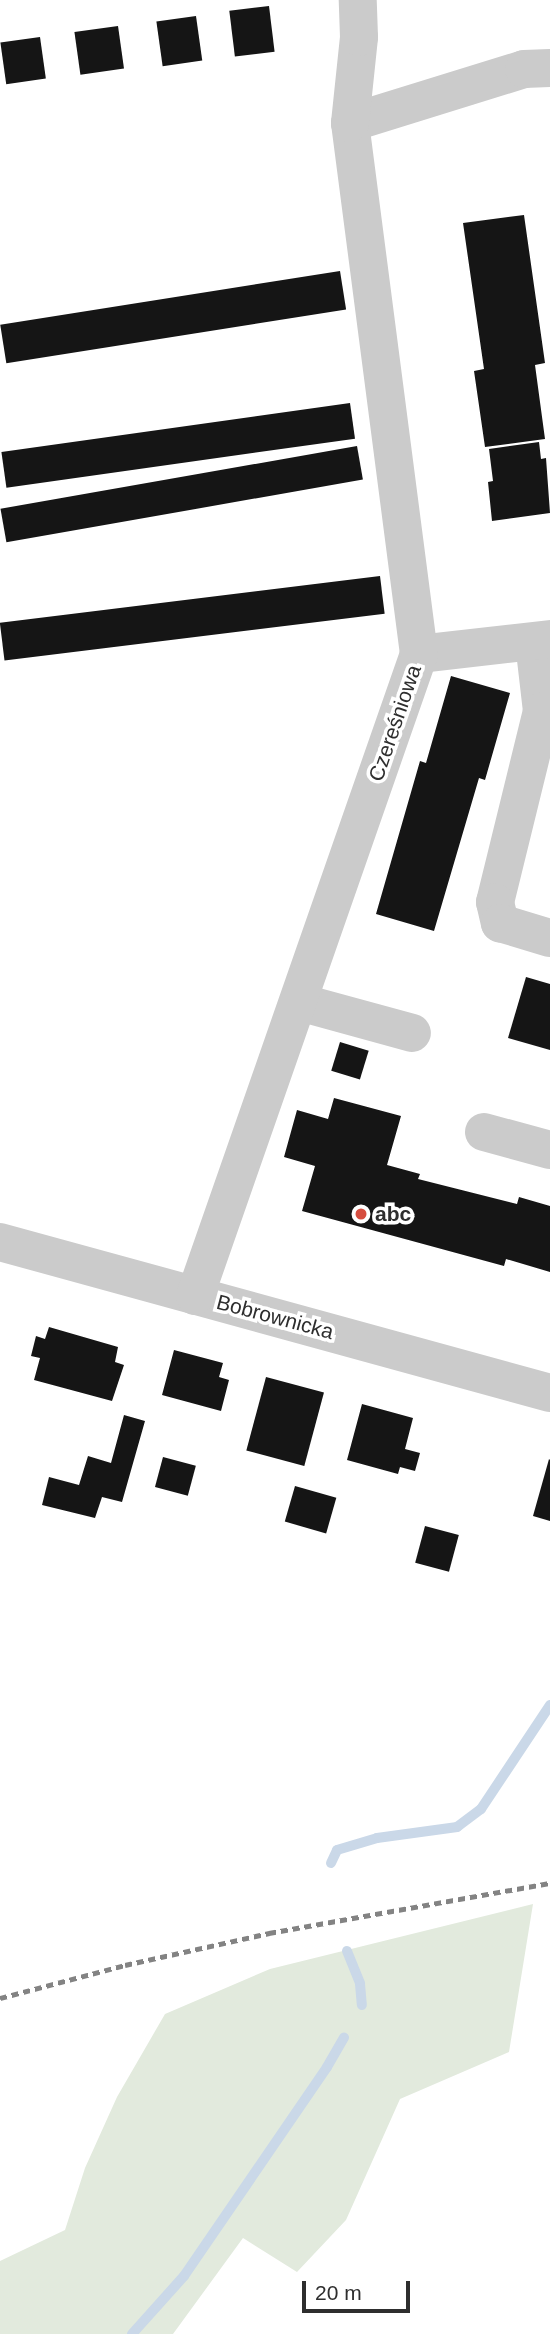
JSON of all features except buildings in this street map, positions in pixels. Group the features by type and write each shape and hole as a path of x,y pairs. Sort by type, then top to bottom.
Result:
{"street":[{"name":"Czereśniowa","path":"195,1296 419,654 350,123 359,37 359,0"},
{"path":"350,123 541,62"},
{"path":"419,654 542,640 542,711 495,902 500,923 550,937"},
{"path":"299,1002 412,1033"},
{"path":"484,1132 550,1150"},
{"name":"Bobrownicka","path":"0,1242 550,1393"}],"shaded area":[{"path":"533,1904 509,2052 400,2099 346,2220 297,2272 243,2238 173,2334 0,2334 0,2261 65,2230 85,2168 117,2097 165,2014 270,1969"}],"waterway":[{"path":"331,1863 337,1850 377,1838 457,1827 481,1809 550,1705"},
{"path":"347,1951 360,1984 362,2005"},
{"path":"132,2334 184,2276 327,2067 344,2037"}],"railway":[{"path":"0,1998 125,1965 269,1933 550,1883"}],"place":[{"name":"abc","path":"361,1214"}]}
